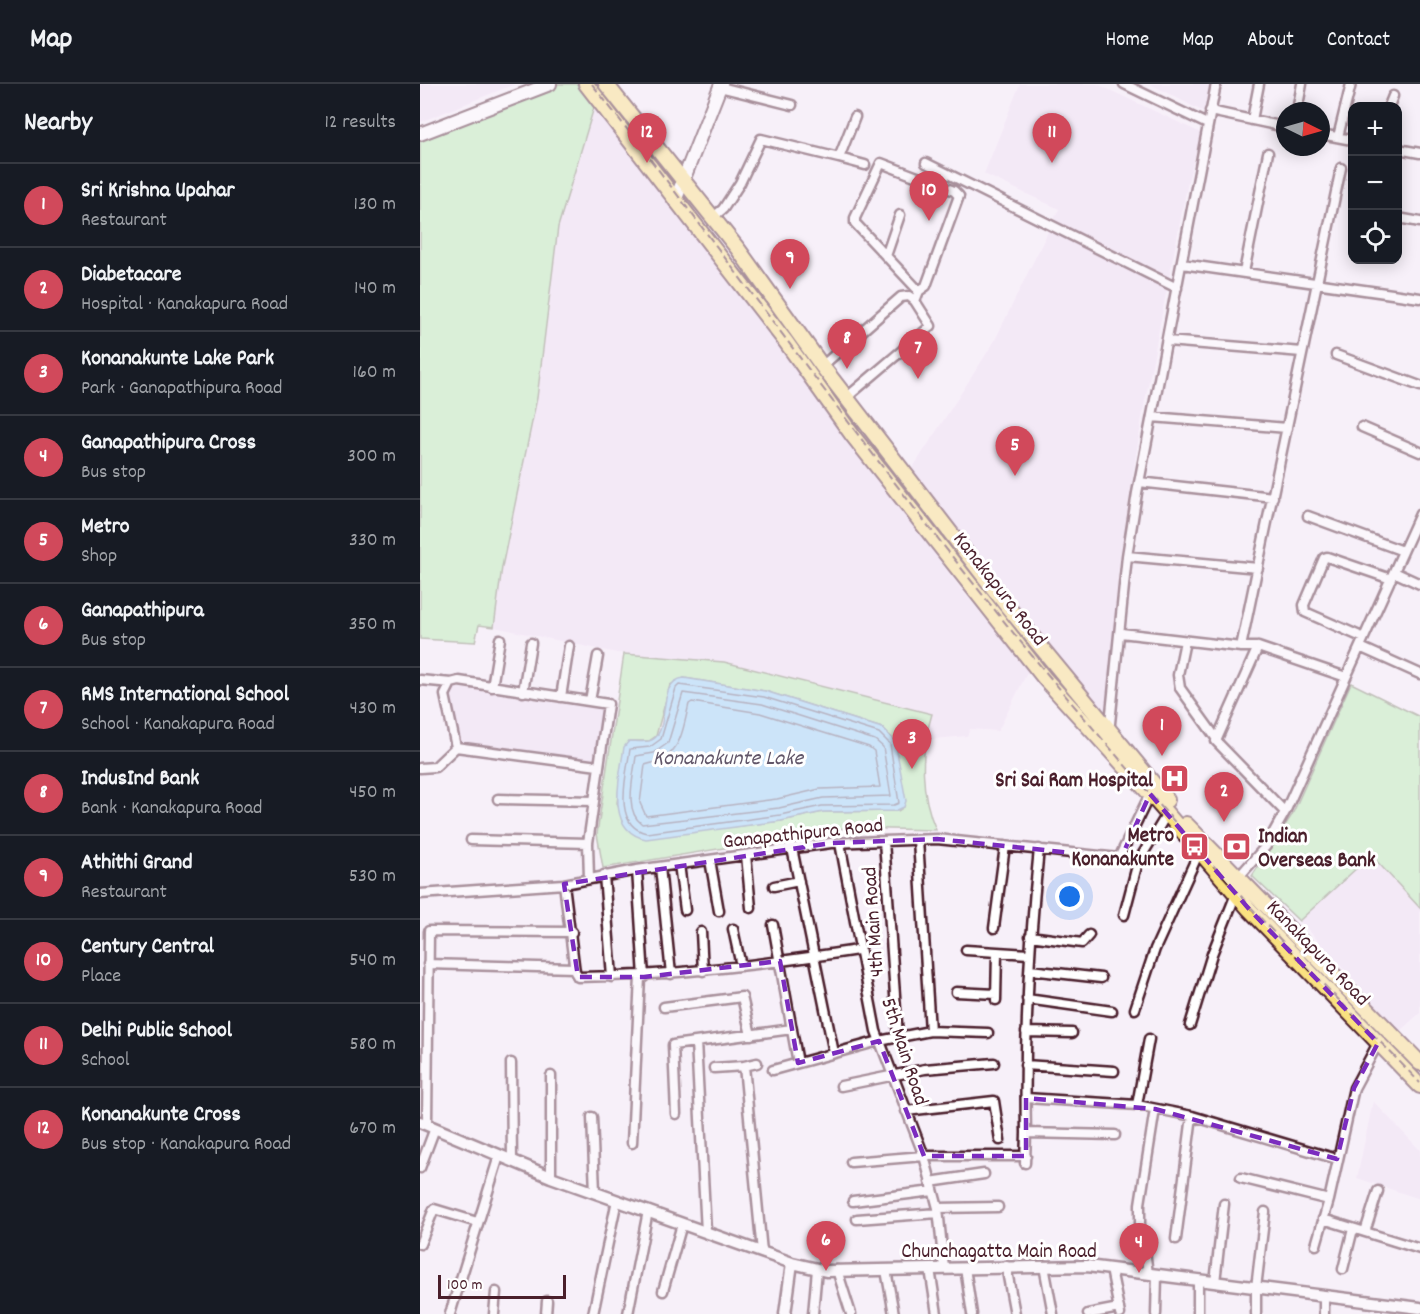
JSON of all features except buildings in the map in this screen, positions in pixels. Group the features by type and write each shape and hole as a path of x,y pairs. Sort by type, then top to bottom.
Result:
{"highway":[{"name":"Kanakapura Road","path":"586,84 786,342 854,436 1045,679 1106,737 1182,820 1234,886 1420,1086"},
{"name":"Kanakapura Road","path":"606,84 738,249 846,398 1150,794 1199,852 1420,1063"}],"main road":[{"path":"420,129 532,84"},
{"path":"420,134 550,84"},
{"path":"675,201 721,85"}],"street":[{"path":"1124,84 1207,124"},
{"path":"1106,737 1120,633 1127,556 1139,482 1216,84"},
{"path":"1252,120 1259,84"},
{"path":"1299,102 1302,84"},
{"path":"1338,137 1351,84"},
{"path":"721,85 792,105"},
{"path":"1391,102 1393,96"},
{"path":"1210,111 1276,125"},
{"path":"839,158 855,117"},
{"path":"1330,136 1348,139"},
{"path":"712,219 723,208 740,183 760,139 865,165"},
{"path":"1402,150 1420,153"},
{"path":"1244,272 1268,153"},
{"path":"915,301 919,291 926,286 959,199 957,194 884,163 878,164 854,221 919,291"},
{"path":"926,163 1177,288"},
{"path":"1241,647 1341,168"},
{"path":"886,256 900,215"},
{"path":"1402,219 1420,222"},
{"path":"1182,264 1316,281 1420,298"},
{"path":"822,366 902,297 909,296 915,301 931,323 930,329 846,398"},
{"path":"1167,341 1302,352"},
{"path":"1336,355 1420,386"},
{"path":"1152,417 1287,428"},
{"path":"1362,427 1420,452"},
{"path":"1139,482 1273,496"},
{"path":"1190,1025 1234,886 1266,846 1285,812 1403,551 1418,526 1420,514"},
{"path":"1308,516 1403,551"},
{"path":"1127,556 1258,568"},
{"path":"1364,638 1304,610 1324,558 1420,584"},
{"path":"1120,633 1241,647 1258,646 1346,677"},
{"path":"492,687 500,639"},
{"path":"1185,641 1178,675 1180,688 1216,738"},
{"path":"524,692 531,643"},
{"path":"561,697 569,646"},
{"path":"1258,646 1216,738 1216,744 1285,812"},
{"path":"1360,647 1420,674"},
{"path":"590,701 598,656"},
{"path":"420,681 451,683 459,681 609,705 588,843 589,879"},
{"path":"451,683 445,695 456,747"},
{"path":"456,747 598,766"},
{"path":"420,768 435,767 456,747"},
{"name":"Ganapathipura Road","path":"420,894 564,884 637,870 840,843 937,839 1120,858 1150,794"},
{"path":"498,799 594,801"},
{"path":"1124,915 1138,862 1167,814"},
{"path":"471,840 588,843"},
{"path":"918,840 930,1031"},
{"name":"4th Main Road","path":"884,841 898,1037"},
{"name":"5th Main Road","path":"840,843 858,950 879,1041 924,1156 938,1210 944,1269"},
{"path":"994,928 1005,846"},
{"path":"792,848 834,1053"},
{"path":"851,1162 924,1156 1025,1159 1025,1065 1029,954 1039,849"},
{"path":"1135,1009 1155,949 1199,852"},
{"path":"746,855 752,908"},
{"path":"710,860 719,911"},
{"path":"679,864 685,910"},
{"path":"660,867 671,974"},
{"path":"632,1143 642,977 637,870"},
{"path":"604,875 612,977"},
{"path":"774,886 799,881"},
{"path":"564,884 572,932 574,968 578,977 642,977 858,950"},
{"path":"773,925 798,1063"},
{"path":"420,1168 427,1125 424,1005 427,933 431,929 572,932"},
{"path":"734,929 741,966"},
{"path":"701,932 704,971"},
{"path":"1030,936 1082,943 1089,935"},
{"path":"966,950 1029,954"},
{"path":"956,992 996,997 997,952"},
{"path":"425,966 574,968"},
{"path":"1030,970 1101,978"},
{"path":"664,1007 742,997 751,1035"},
{"path":"1027,999 1112,1011"},
{"path":"676,1114 673,1045 792,1029"},
{"path":"773,1070 879,1041 930,1031 988,1033"},
{"path":"1026,1032 1072,1033"},
{"path":"1137,1106 1149,1039"},
{"path":"696,1042 706,1232"},
{"path":"1316,1245 1329,1200 1353,1088 1378,1043"},
{"path":"511,1063 512,1161"},
{"path":"714,1068 757,1063"},
{"path":"841,1086 891,1074 994,1063"},
{"path":"1025,1065 1113,1071"},
{"path":"744,1066 762,1252"},
{"path":"551,1076 551,1177"},
{"path":"1026,1098 1137,1106 1192,1116 1337,1159"},
{"path":"906,1111 994,1101 1000,1140"},
{"path":"1140,1233 1140,1204 1155,1109"},
{"path":"1176,1239 1192,1116"},
{"path":"592,1117 595,1192"},
{"name":"Chunchagatta Main Road","path":"427,1125 551,1177 792,1263 817,1269 886,1270 1006,1266 1111,1269 1418,1310"},
{"path":"1026,1133 1115,1135"},
{"path":"450,1314 499,1156"},
{"path":"854,1201 984,1174"},
{"path":"1241,1178 1329,1200"},
{"path":"1365,1232 1378,1191"},
{"path":"593,1314 617,1200"},
{"path":"1215,1282 1224,1204"},
{"path":"857,1219 938,1210 998,1207"},
{"path":"420,1244 434,1209 477,1222"},
{"path":"628,1314 648,1211"},
{"path":"1256,1314 1256,1288 1265,1212"},
{"path":"1323,1219 1420,1249"},
{"path":"663,1292 682,1224"},
{"path":"1343,1269 1353,1229"},
{"path":"1144,1242 1153,1274 1156,1314"},
{"path":"784,1314 792,1263"},
{"path":"1006,1266 1015,1314"},
{"path":"1044,1266 1053,1314"},
{"path":"965,1268 972,1314"},
{"path":"813,1314 817,1269"},
{"path":"930,1269 937,1314"},
{"path":"1088,1314 1119,1311 1111,1269"},
{"path":"837,1270 851,1314"},
{"path":"886,1270 894,1314"},
{"path":"1198,1280 1198,1314"},
{"path":"494,1314 496,1292"},
{"path":"1324,1296 1324,1314"},
{"path":"546,1314 547,1301"}],"highlighted area":[{"path":"1150,794 1249,909 1378,1043 1354,1088 1337,1159 1155,1109 1026,1098 1026,1156 924,1156 879,1041 798,1063 780,961 644,977 578,977 564,884 831,843 937,839 1121,858"}],"shaded area":[{"path":"420,84 515,84 420,122"},
{"path":"1020,84 1097,84 1201,133 1188,181 1143,411 1119,563 1106,720 912,469 994,342 1059,209 984,174"},
{"path":"1150,84 1210,84 1204,112"},
{"path":"595,104 960,588 1028,671 998,731 970,729 967,736 923,740 931,714 724,662 617,653 494,627 502,567 537,398 558,227"},
{"path":"452,687 605,710 594,763 459,743 449,708"},
{"path":"1371,855 1420,908 1420,1013 1400,1031 1300,921"},
{"path":"1373,1101 1420,1150 1420,1199 1357,1178"}],"green space":[{"path":"557,84 580,84 595,104 558,227 537,398 502,567 494,627 479,625 475,642 420,639 420,140"},
{"path":"624,654 724,662 932,714 925,743 923,773 927,802 936,830 845,828 603,868 597,834","holes":["684,678 765,691 882,728 895,741 904,807 898,811 823,812 781,821 641,838 617,803 624,749 629,741 649,741 656,736 670,685"]},
{"path":"1351,683 1420,717 1420,908 1371,855 1299,921 1252,876 1292,815"}],"water":[{"name":"Konanakunte Lake","path":"684,678 765,691 882,728 895,741 906,801 904,807 895,811 823,812 781,821 646,839 633,834 624,825 618,801 624,747 629,741 649,741 656,737 663,719 669,688 675,681"}],"railway":[{"path":"592,84 921,517 1034,658 1257,914 1420,1083"}],"place":[{"name":"Konanakunte Cross","path":"647,163"},
{"name":"Delhi Public School","path":"1052,163"},
{"name":"Century Central","path":"929,221"},
{"name":"Athithi Grand","path":"790,289"},
{"name":"IndusInd Bank","path":"847,369"},
{"name":"RMS International School","path":"918,379"},
{"name":"Metro","path":"1015,476"},
{"name":"Sri Krishna Upahar","path":"1162,756"},
{"name":"Konanakunte Lake Park","path":"912,769"},
{"name":"Sri Sai Ram Hospital","path":"1174,779"},
{"name":"Diabetacare","path":"1224,822"},
{"name":"Metro Konanakunte","path":"1195,846"},
{"name":"Indian Overseas Bank","path":"1237,847"},
{"name":"Ganapathipura","path":"826,1271"},
{"name":"Ganapathipura Cross","path":"1139,1273"}]}
